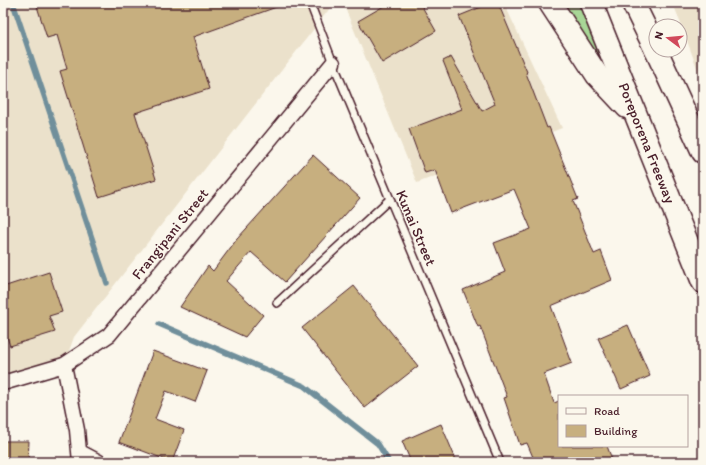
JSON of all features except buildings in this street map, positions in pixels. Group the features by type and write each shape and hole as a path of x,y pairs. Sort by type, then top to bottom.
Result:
{"highway":[{"path":"550,3 597,75 637,119"},
{"name":"Poreporena Freeway","path":"591,3 703,282"},
{"path":"638,9 648,32"},
{"path":"660,58 703,152"}],"street":[{"name":"Frangipani Street","path":"3,383 64,365 109,335 333,63"},
{"path":"64,365 80,457 99,462"}],"lane":[{"name":"Kunai Street","path":"310,3 333,63 500,462"},
{"path":"277,303 390,199"}],"shaded area":[{"path":"3,3 334,3 74,337 64,365 3,383"},
{"path":"343,3 504,3 562,128 417,183"},
{"path":"673,3 703,3 703,84 688,44 688,18 679,18"}],"green space":[{"path":"556,3 580,3 608,72"}],"waterway":[{"path":"13,3 107,283"},
{"path":"159,324 304,386 378,444 389,462"}]}
